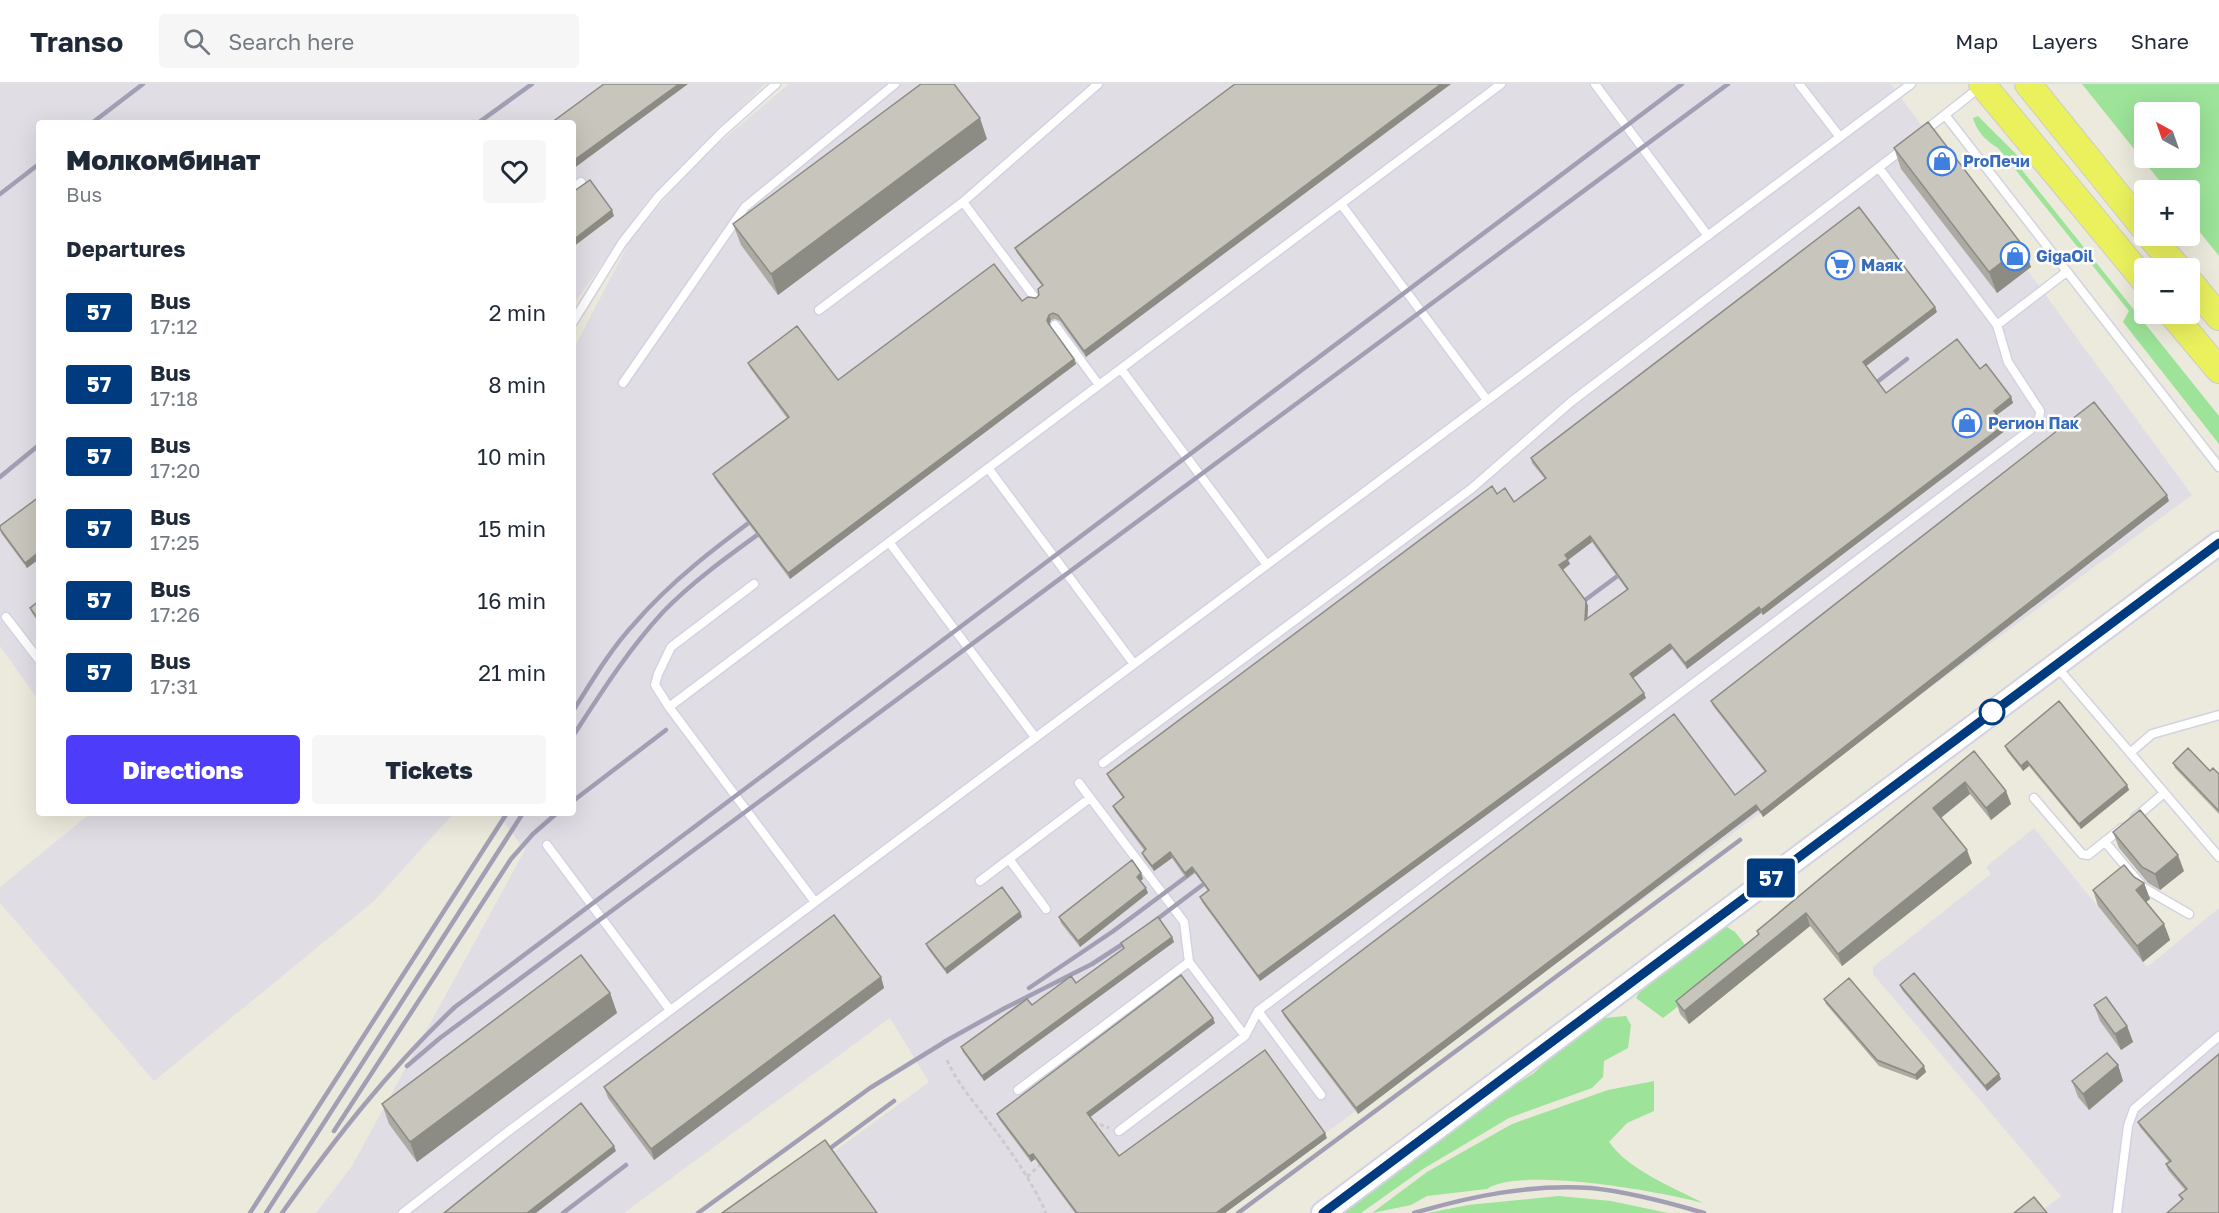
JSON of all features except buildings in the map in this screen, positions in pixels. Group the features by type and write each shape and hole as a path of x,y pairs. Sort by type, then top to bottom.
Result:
{"main road":[{"path":"2028,84 2134,215"},
{"path":"1982,85 2134,268"},
{"path":"2159,246 2169,258"},
{"path":"2200,294 2219,317"},
{"path":"2180,324 2219,370"},
{"path":"1323,1213 2219,543"}],"lane":[{"path":"576,317 622,243 657,197 721,133 776,84"},
{"path":"622,383 745,207 896,84"},
{"path":"819,310 963,202 1098,84"},
{"path":"669,707 1501,84"},
{"path":"1595,84 1708,236"},
{"path":"1799,84 1840,136"},
{"path":"403,1213 670,1010 1909,84"},
{"path":"1102,764 1471,489 1571,402 1879,168 1982,85"},
{"path":"1945,115 2065,273 2219,467"},
{"path":"1119,1131 1245,1036 1258,1011 2030,430 2039,420 2040,411 2008,362 1997,325 1879,168"},
{"path":"576,186 581,182"},
{"path":"963,202 1035,298"},
{"path":"1341,204 1487,400"},
{"path":"1997,325 2065,273"},
{"path":"1055,325 1099,385"},
{"path":"1120,369 1267,564"},
{"path":"988,468 1134,663"},
{"path":"889,542 1035,737"},
{"path":"754,584 671,647 658,674 656,685 669,707 815,902"},
{"path":"6,617 36,656"},
{"path":"2055,664 2219,857"},
{"path":"2130,753 2152,734 2219,715"},
{"path":"1079,783 1184,922 1189,962 1245,1036"},
{"path":"2034,798 2082,854 2088,855 2164,793"},
{"path":"980,881 1090,798"},
{"path":"2105,842 2144,888 2189,914"},
{"path":"547,845 670,1010"},
{"path":"1009,859 1046,909"},
{"path":"1018,1090 1189,962"},
{"path":"1258,1011 1321,1095"},
{"path":"2117,1213 2128,1126 2134,1109 2219,1036"}],"path":[{"path":"947,1060 953,1075 997,1133 1037,1194 1046,1213"},
{"path":"1087,1129 1096,1123 1119,1131"},
{"path":"1026,1177 1044,1161"}],"shaded area":[{"path":"0,84 765,84 647,201 576,301 576,120 36,120 36,697 0,646"},
{"path":"789,84 1891,84 2192,495 1217,1213 750,1213 929,1082 890,1018 624,1213 316,1213 352,1166 525,850 499,816 576,816 576,344 630,241 693,165"},
{"path":"87,816 451,816 374,901 154,1081 0,903 0,887"},
{"path":"2034,828 2147,967 2219,908 2219,1213 2039,1213 2061,1196 1873,974 1873,967 1991,874 1986,867"}],"green space":[{"path":"2082,84 2219,84 2219,256 2200,232 2200,180 2159,180 2149,168 2200,168 2200,102 2134,102 2134,149"},
{"path":"1978,116 2019,157 2022,170 2134,310 2134,324 2145,324 2219,416 2219,444 2123,322 2129,311 1998,148 1980,132 1973,118"},
{"path":"1727,927 1735,932 1750,951 1663,1018 1636,998 1642,988"},
{"path":"1626,1016 1631,1025 1628,1048 1604,1061 1603,1077 1592,1088 1509,1118 1423,1169 1361,1213 1341,1213 1473,1112 1534,1073 1559,1049 1604,1018"},
{"path":"1654,1081 1654,1111 1627,1123 1609,1142 1640,1170 1703,1203 1592,1183 1529,1180 1504,1183 1487,1189 1427,1196 1411,1205 1372,1213 1427,1172 1512,1124 1608,1090"},
{"path":"1559,1196 1611,1201 1668,1213 1428,1213 1468,1205"}],"railway":[{"path":"96,120 143,84"},
{"path":"482,120 532,84"},
{"path":"282,1213 364,1105 431,1030 455,1007 1682,84"},
{"path":"407,1066 440,1038 1728,84"},
{"path":"0,194 36,166"},
{"path":"1864,392 1907,359"},
{"path":"0,477 36,447"},
{"path":"576,706 609,655 648,608 695,565 762,513"},
{"path":"576,732 627,657 663,612 701,577 771,525"},
{"path":"1573,609 1631,566"},
{"path":"576,799 666,730"},
{"path":"250,1213 505,816"},
{"path":"266,1213 521,816"},
{"path":"334,1131 511,859 533,834 554,816"},
{"path":"1238,1213 1740,840"},
{"path":"1029,988 1112,932 1198,868"},
{"path":"944,1042 1092,964 1132,938 1217,874"},
{"path":"698,1213 870,1088 951,1038"},
{"path":"817,1158 894,1101"},
{"path":"563,1213 626,1165"},
{"path":"1414,1213 1458,1201 1501,1193 1568,1187 1619,1192 1704,1213"}],"bus line":[{"name":"57","path":"1323,1213 2219,543"}],"place":[{"name":"ProПечи","path":"1942,161"},
{"name":"GigaOil","path":"2015,256"},
{"name":"Маяк","path":"1840,265"},
{"name":"Регион Пак","path":"1967,423"}]}
